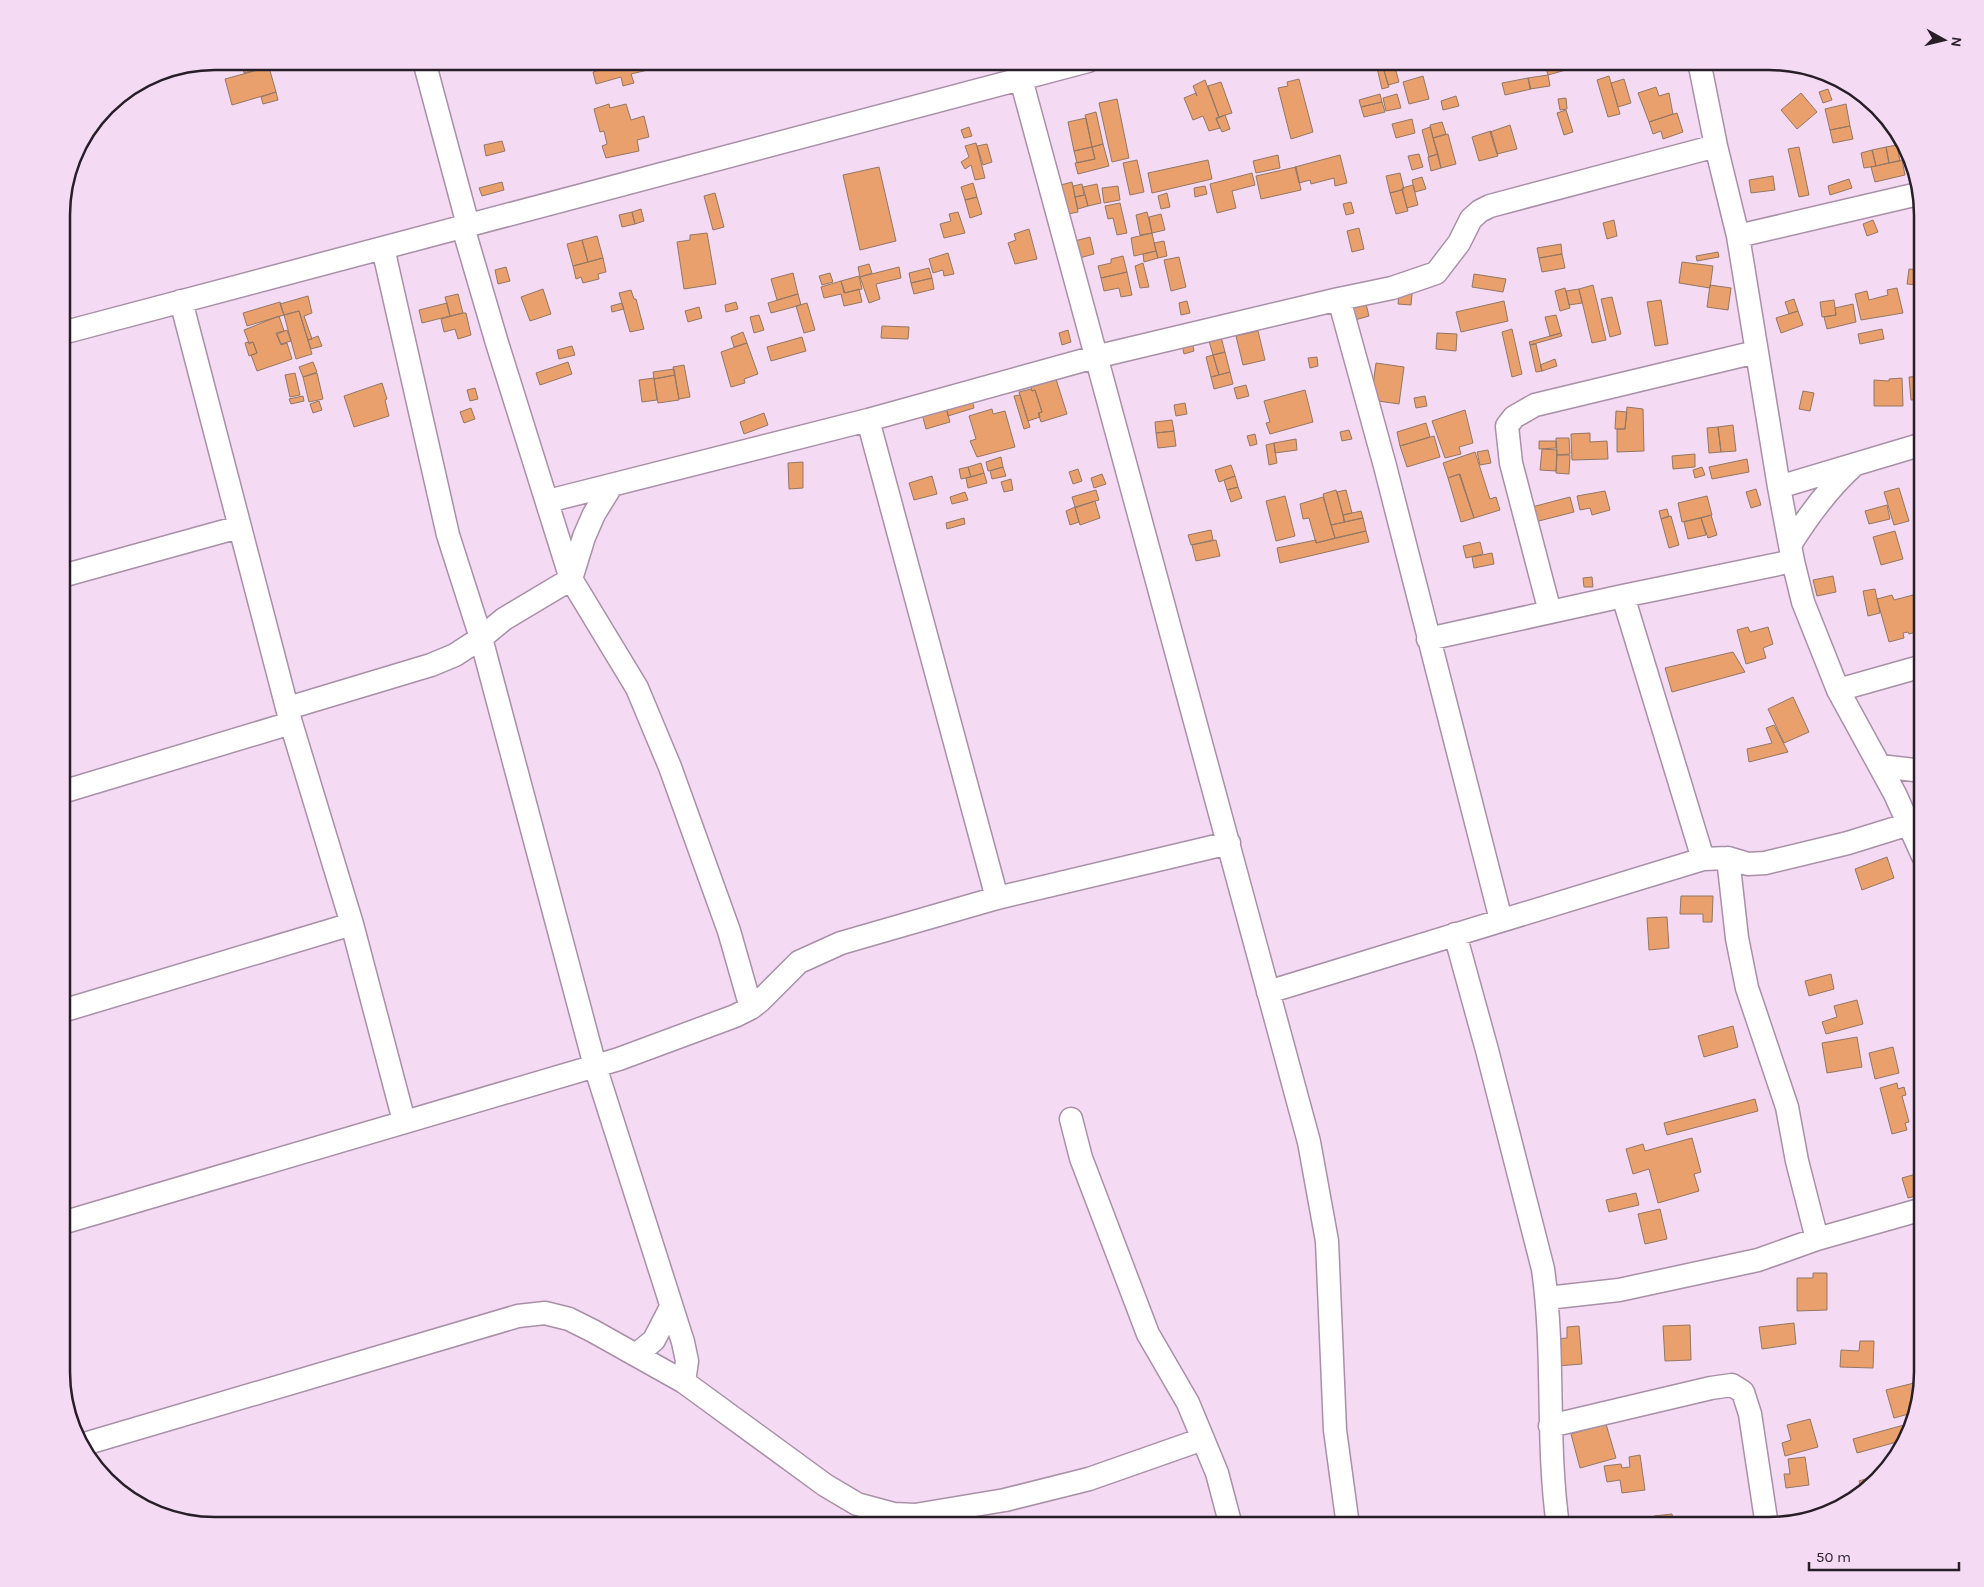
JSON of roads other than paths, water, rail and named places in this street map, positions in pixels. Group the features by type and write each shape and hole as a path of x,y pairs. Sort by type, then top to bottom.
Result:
{"street":[{"path":"426,70 465,226 497,342 572,579 636,688 670,766 729,931 751,1008"},
{"path":"70,331 1054,70"},
{"path":"1701,70 1716,146 1738,236 1779,487 1791,553 1803,602 1838,690 1880,766 1914,835"},
{"path":"1021,79 1309,1142 1326,1240 1336,1430 1347,1517"},
{"path":"548,501 868,420 1095,357 1392,288 1436,273 1459,243 1471,219 1480,211 1490,206 1716,146"},
{"path":"1738,236 1913,195"},
{"path":"383,248 448,535 481,638 596,1066 687,1361 684,1382"},
{"path":"1339,299 1385,466 1428,640 1502,920"},
{"path":"181,301 289,715 352,924 404,1121"},
{"path":"1550,612 1511,463 1507,426 1514,417 1535,405 1756,352"},
{"path":"868,420 997,898"},
{"path":"1779,487 1914,447"},
{"path":"1791,553 1803,523 1834,484 1856,464"},
{"path":"70,789 289,715 455,655 481,638 504,619 572,579 584,537 594,514 612,485"},
{"path":"70,574 239,527"},
{"path":"1428,640 1623,596 1791,553"},
{"path":"1623,596 1703,859"},
{"path":"1838,690 1914,669"},
{"path":"1880,766 1914,771"},
{"path":"1268,992 1703,859 1728,858 1748,864 1765,864 1848,843 1909,824"},
{"path":"70,1221 619,1059 751,1008 799,962 841,943 997,898 1229,843"},
{"path":"1728,858 1737,938 1748,988 1787,1107 1797,1161 1817,1240"},
{"path":"70,1009 352,924"},
{"path":"1455,934 1544,1270 1548,1298 1550,1426 1557,1517"},
{"path":"1071,1119 1081,1158 1148,1334 1188,1403 1217,1473 1229,1517"},
{"path":"1548,1298 1619,1290 1758,1260 1817,1240 1914,1212"},
{"path":"636,1355 654,1340 671,1307"},
{"path":"88,1443 518,1316 545,1313 569,1319 684,1382 825,1485 857,1504 894,1514 915,1515 1005,1500 1090,1479 1203,1440"},
{"path":"1550,1426 1711,1388 1732,1385 1742,1392 1750,1414 1766,1517"}]}
